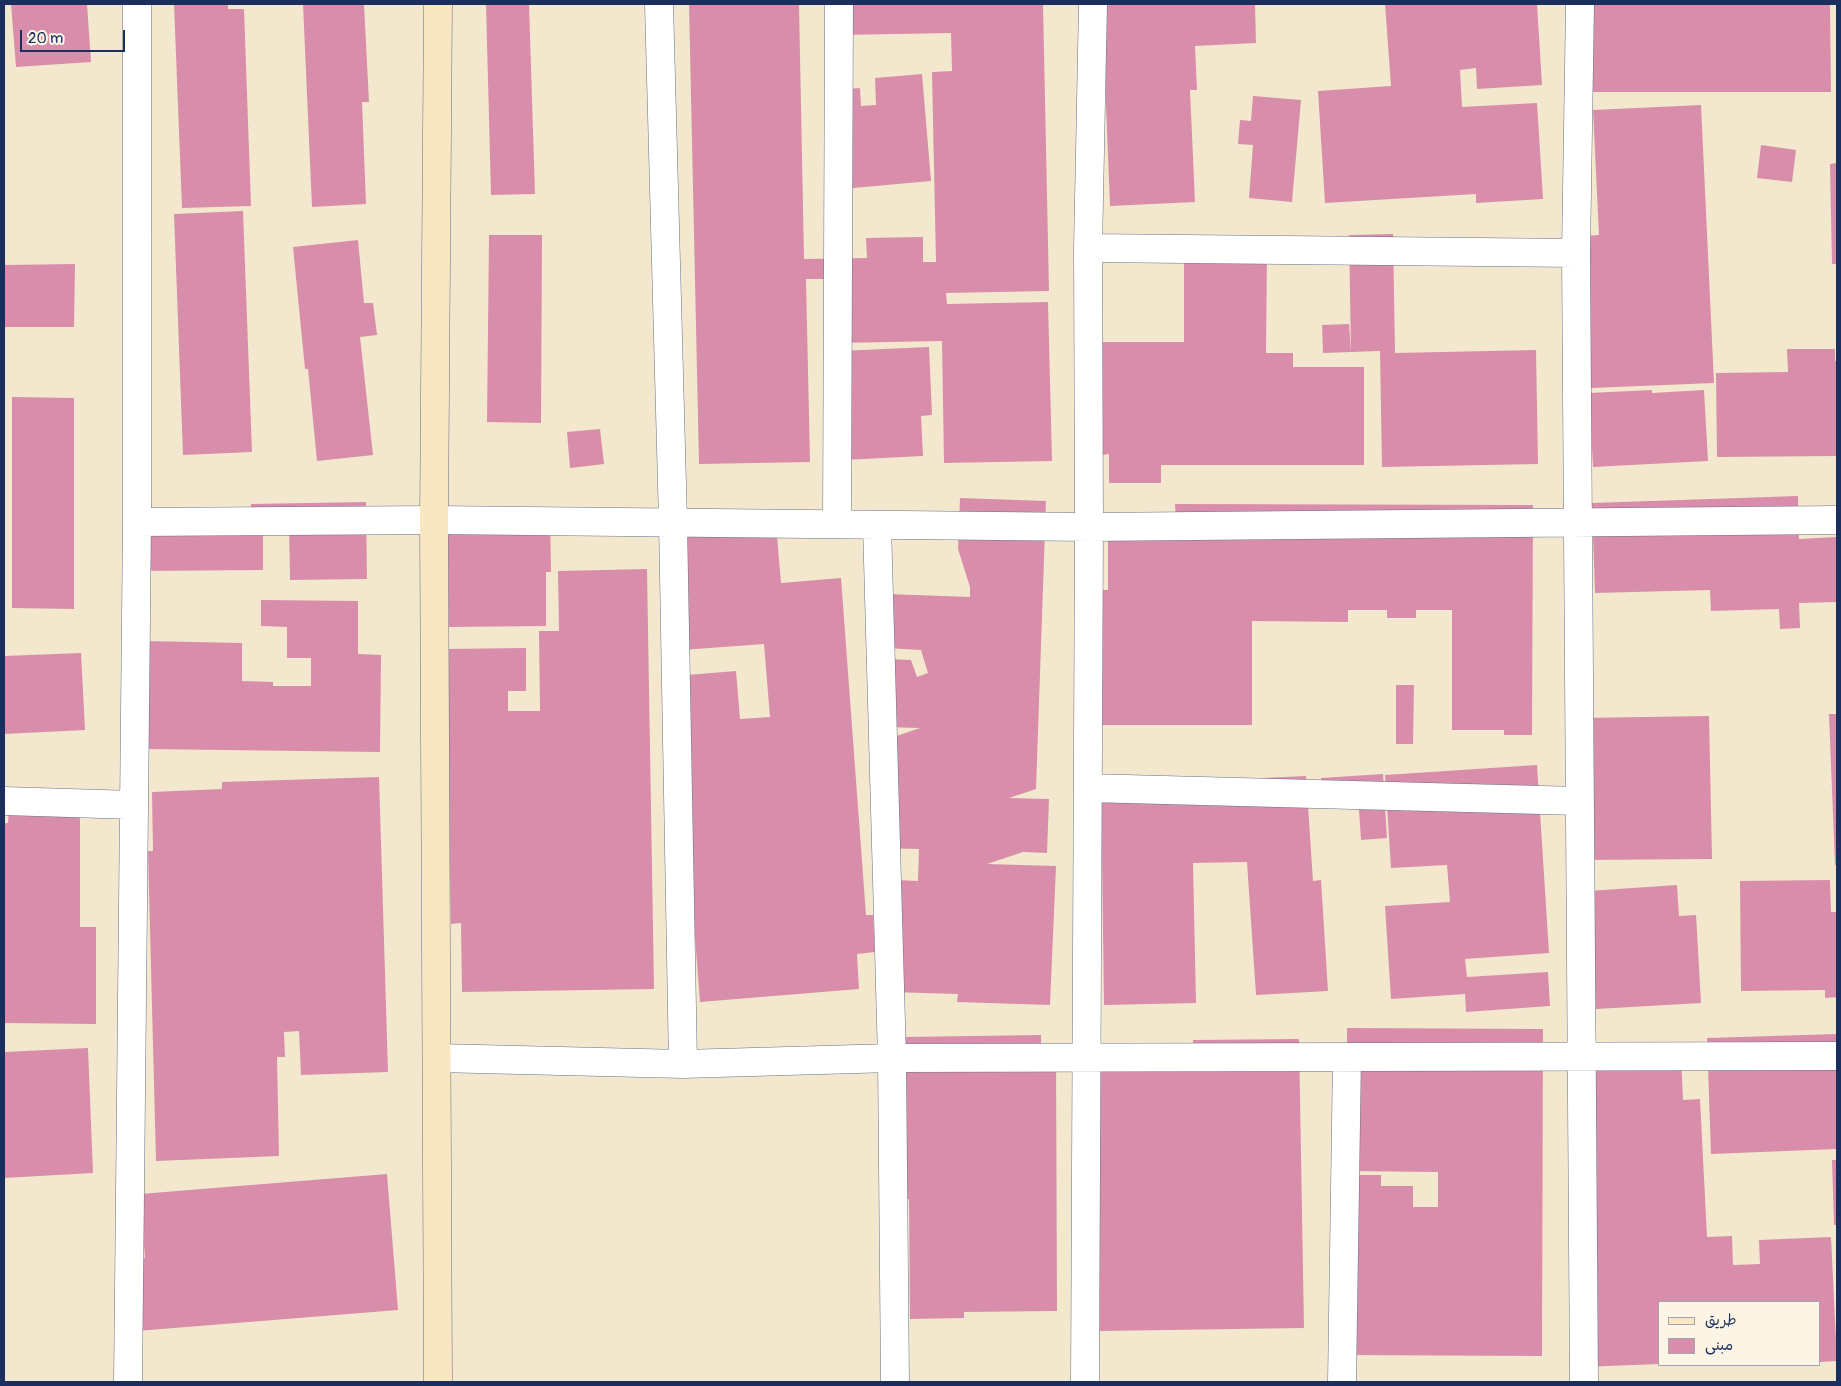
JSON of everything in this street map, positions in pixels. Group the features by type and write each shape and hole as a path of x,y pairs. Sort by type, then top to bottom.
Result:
{"street":[{"path":"128,1382 138,522 137,4"},
{"path":"438,4 434,520 438,1382"},
{"path":"658,4 672,522 683,1064"},
{"path":"837,524 839,4"},
{"path":"1085,1382 1089,527 1088,248 1093,4"},
{"path":"1580,4 1576,253 1584,1382"},
{"path":"1088,248 1576,253"},
{"path":"138,522 434,520 1089,527 1837,520"},
{"path":"877,525 892,1058 895,1382"},
{"path":"1088,788 1580,801"},
{"path":"4,801 134,805"},
{"path":"437,1058 683,1064 892,1058 1837,1056"},
{"path":"1342,1382 1347,1058"}],"building":[{"path":"11,4 87,4 91,62 16,67"},
{"path":"174,4 228,4 228,9 244,9 251,206 182,208"},
{"path":"303,4 364,4 369,102 362,102 366,204 312,207"},
{"path":"486,4 529,4 535,194 491,195"},
{"path":"689,4 799,4 804,259 867,258 866,238 923,237 923,262 936,262 932,72 952,71 951,33 839,35 839,4 1043,4 1049,291 946,293 947,304 1048,302 1052,461 944,463 942,341 836,343 834,279 806,279 810,462 699,464"},
{"path":"1102,4 1255,4 1256,43 1195,46 1197,90 1190,90 1195,202 1110,206"},
{"path":"1385,4 1537,4 1542,85 1477,89 1476,68 1460,70 1462,107 1537,103 1543,199 1476,203 1476,194 1325,203 1318,91 1391,86"},
{"path":"1587,4 1830,4 1831,92 1586,92"},
{"path":"922,74 931,181 842,189 826,113 825,91 860,88 861,106 876,105 875,78"},
{"path":"1253,96 1301,100 1292,202 1249,198 1253,145 1238,144 1240,120 1251,121"},
{"path":"1701,105 1714,383 1591,388 1583,236 1599,235 1593,110"},
{"path":"1761,145 1796,150 1792,182 1757,178"},
{"path":"1837,163 1837,264 1832,264 1830,164"},
{"path":"243,211 252,452 183,455 174,214"},
{"path":"1393,234 1395,353 1536,350 1538,464 1382,467 1380,351 1351,352 1349,235"},
{"path":"489,235 542,235 541,423 487,422"},
{"path":"358,240 364,303 373,303 377,335 360,337 373,455 317,461 308,369 305,369 293,247"},
{"path":"1184,250 1267,250 1266,353 1293,353 1293,367 1364,367 1364,465 1161,465 1161,483 1109,483 1109,454 1102,455 1102,342 1184,342"},
{"path":"75,264 74,327 4,327 4,265"},
{"path":"1349,324 1351,352 1323,353 1322,325"},
{"path":"929,347 932,415 921,416 923,456 844,460 839,351"},
{"path":"1787,349 1835,349 1835,361 1837,361 1837,456 1717,457 1716,373 1788,372"},
{"path":"1652,390 1652,393 1704,390 1708,461 1593,467 1589,393"},
{"path":"12,397 74,398 74,609 12,608"},
{"path":"600,429 604,464 570,468 567,432"},
{"path":"1798,496 1799,539 1837,537 1837,602 1799,603 1800,628 1780,629 1779,609 1711,611 1710,590 1595,593 1592,503"},
{"path":"960,498 1046,501 1036,789 1009,798 1049,799 1047,853 1023,852 987,864 1056,866 1050,1005 957,1002 958,994 892,992 896,880 918,881 919,849 881,848 885,740 920,728 884,727 886,659 911,660 917,677 928,673 921,650 886,648 888,594 970,597 970,587 958,549"},
{"path":"366,502 367,579 290,580 289,522 263,523 263,570 138,571 138,520 250,518 251,504"},
{"path":"1175,504 1533,505 1532,735 1504,735 1504,730 1452,730 1452,610 1416,610 1416,618 1387,618 1387,610 1348,610 1348,622 1252,621 1252,725 1100,725 1100,590 1108,590 1108,526 1176,526"},
{"path":"447,511 550,511 551,572 546,572 546,626 447,627"},
{"path":"775,512 781,583 841,578 866,915 873,915 875,952 857,954 859,989 700,1002 675,676 736,671 740,719 770,717 764,644 682,650 673,528"},
{"path":"647,569 654,989 462,992 461,923 451,924 446,649 526,648 526,691 508,691 508,711 540,711 539,631 559,631 558,571"},
{"path":"261,600 358,601 358,654 381,655 380,752 145,749 146,641 242,643 242,681 273,682 273,686 311,686 311,658 287,658 287,627 261,626"},
{"path":"81,653 85,730 4,734 4,656"},
{"path":"1396,685 1414,685 1413,744 1396,744"},
{"path":"1829,714 1837,714 1837,865 1835,865"},
{"path":"1709,716 1712,859 1582,860 1580,718"},
{"path":"1537,765 1549,953 1465,959 1467,977 1548,972 1550,1006 1466,1012 1465,994 1391,999 1385,906 1450,902 1447,865 1391,868 1385,775"},
{"path":"1383,774 1387,838 1361,840 1358,795 1322,798 1321,778"},
{"path":"1306,776 1313,881 1321,880 1328,991 1256,995 1247,862 1193,863 1196,1003 1104,1005 1101,782"},
{"path":"379,777 388,1072 301,1075 299,1031 284,1032 285,1057 277,1057 279,1156 156,1161 148,851 153,851 152,792 222,789 222,782"},
{"path":"9,807 80,808 80,927 96,927 96,1024 4,1023 4,823 8,823"},
{"path":"1830,880 1831,912 1837,912 1837,997 1825,998 1825,990 1741,991 1740,881"},
{"path":"1677,885 1679,916 1696,915 1701,1003 1596,1009 1588,891"},
{"path":"1347,1028 1543,1029 1542,1356 1343,1355 1344,1175 1381,1175 1381,1186 1413,1186 1413,1207 1438,1207 1438,1172 1347,1171"},
{"path":"1837,1034 1837,1149 1711,1154 1707,1038"},
{"path":"1041,1035 1041,1050 1056,1050 1057,1311 964,1312 964,1318 910,1319 909,1199 905,1199 904,1037"},
{"path":"1299,1039 1304,1328 1100,1331 1096,1057 1193,1055 1193,1040"},
{"path":"88,1048 93,1173 4,1178 4,1052"},
{"path":"1681,1056 1683,1100 1700,1099 1707,1237 1732,1236 1733,1265 1760,1264 1759,1240 1831,1237 1837,1361 1821,1362 1821,1301 1658,1301 1658,1364 1582,1367 1590,1061"},
{"path":"1832,1160 1837,1160 1837,1225 1834,1225"},
{"path":"387,1174 398,1310 137,1331 131,1259 145,1258 140,1194"}]}
